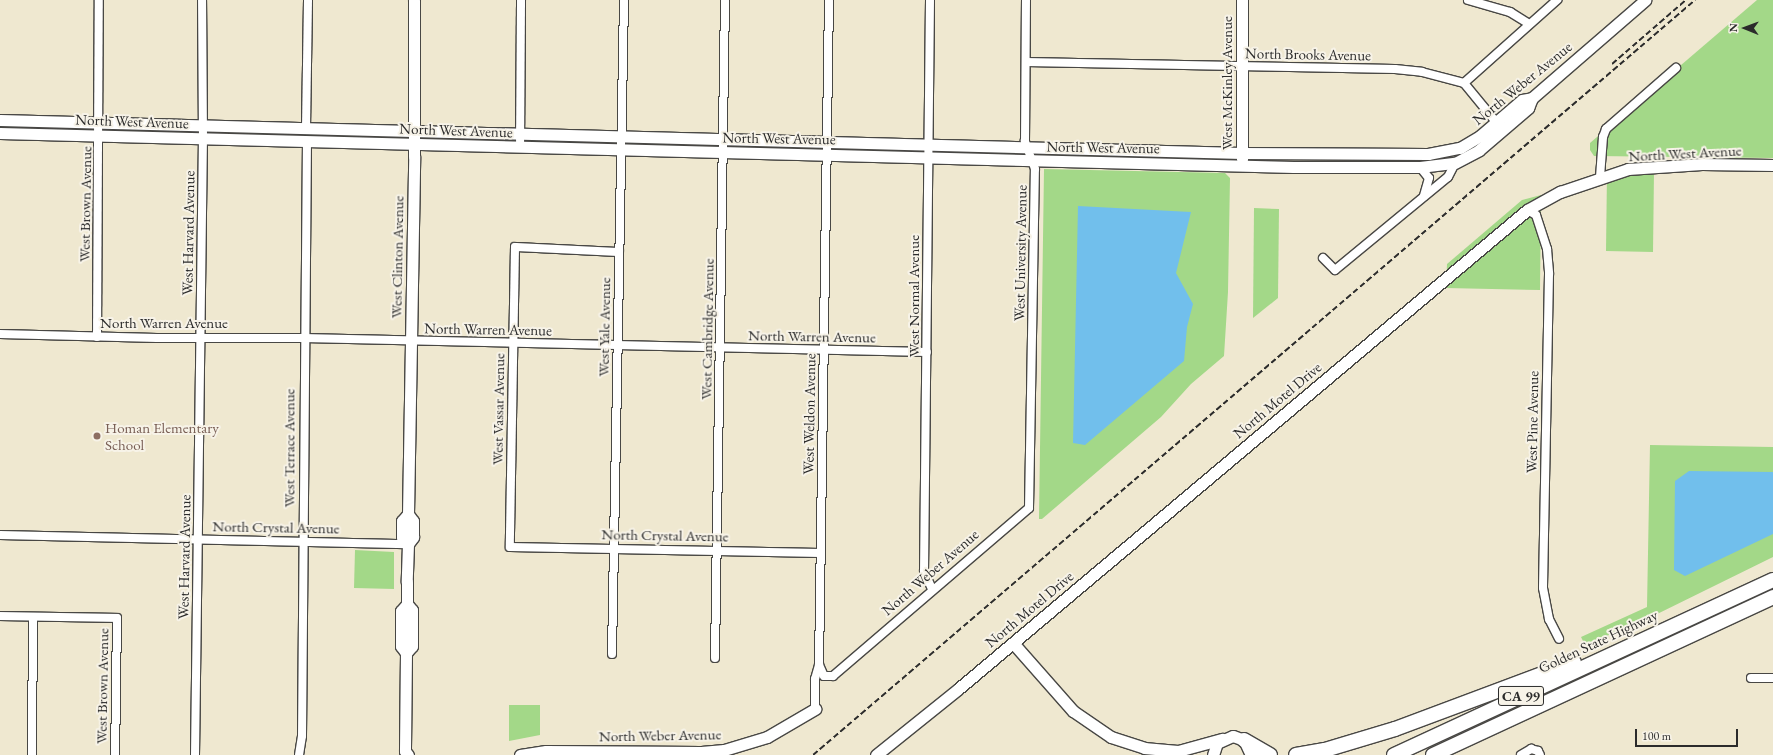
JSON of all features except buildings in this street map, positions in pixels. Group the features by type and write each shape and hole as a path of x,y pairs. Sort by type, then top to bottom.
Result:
{"highway":[{"name":"Golden State Highway","path":"1394,755 1648,636 1773,580"},
{"name":"CA 99","path":"1433,755 1773,597"},
{"path":"1453,755 1520,723 1528,712 1625,674 1773,605"},
{"path":"1296,755 1325,750 1395,729 1648,636"},
{"path":"1244,740 1270,755"}],"main road":[{"name":"West Clinton Avenue","path":"405,754 406,653 401,646 402,610 407,604 408,544 414,537 413,521 408,514 414,143 414,0"},
{"name":"West McKinley Avenue","path":"1242,0 1242,166"},
{"name":"North Weber Avenue","path":"1449,151 1470,143 1522,100 1532,98 1645,0"},
{"name":"North West Avenue","path":"0,120 203,127 414,130 723,140 929,157 1032,161 1242,166 1420,167 1460,160 1488,143 1528,108 1532,98"},
{"name":"North West Avenue","path":"0,133 723,152 929,146 1406,155 1449,151"},
{"path":"1313,167 1336,161 1359,161 1362,154"},
{"path":"1372,167 1376,160 1394,160 1406,155"},
{"name":"North West Avenue","path":"1600,177 1628,168 1702,164 1773,165"},
{"name":"North Motel Drive","path":"876,755 1013,642 1527,210 1560,192 1600,177"},
{"path":"1013,642 1073,711 1093,727 1132,745 1181,753 1233,736 1244,740 1251,755"},
{"name":"North Weber Avenue","path":"520,755 546,751 610,753 700,752 740,747 782,730 815,709"},
{"path":"869,755 908,729"},
{"path":"1213,755 1214,748 1222,739"}],"street":[{"name":"West Brown Avenue","path":"97,337 100,136 98,123 99,0"},
{"name":"West Harvard Avenue","path":"196,755 203,138 202,0"},
{"path":"306,128 308,0"},
{"path":"520,147 521,0"},
{"name":"West Yale Avenue","path":"612,654 617,345 623,137 624,0"},
{"name":"West Cambridge Avenue","path":"715,658 721,348 725,0"},
{"name":"West Weldon Avenue","path":"815,709 815,679 819,665 829,0"},
{"name":"West Normal Avenue","path":"930,0 924,571 932,589"},
{"name":"West University Avenue","path":"1026,0 1025,141 1035,169 1029,508"},
{"path":"1468,0 1510,12 1529,24"},
{"path":"1323,258 1335,270 1448,177 1460,160 1495,132 1496,122 1464,83 1557,0"},
{"name":"North Brooks Avenue","path":"1026,62 1395,69 1422,72 1464,83"},
{"path":"1600,177 1602,137 1606,129 1676,68"},
{"name":"West Terrace Avenue","path":"299,755 302,736 303,338 307,141"},
{"path":"1420,167 1429,178 1424,196"},
{"name":"West Pine Avenue","path":"1527,210 1536,215 1547,249 1543,588 1550,619 1559,640"},
{"name":"West Vassar Avenue","path":"510,547 515,247 619,252"},
{"name":"North Warren Avenue","path":"0,334 97,337 303,338 927,352"},
{"name":"North Weber Avenue","path":"819,665 824,676 832,676 932,589 1029,508"},
{"name":"North Crystal Avenue","path":"0,535 408,544"},
{"name":"North Crystal Avenue","path":"510,547 820,553"},
{"path":"0,616 33,616 32,755"},
{"name":"West Brown Avenue","path":"33,616 117,618 115,755"},
{"path":"1751,678 1773,678"},
{"path":"1521,755 1531,749 1538,751 1540,755"}],"green space":[{"path":"1757,0 1773,0 1773,158 1594,156 1590,150 1590,143"},
{"path":"1044,169 1225,173 1230,178 1228,292 1224,356 1191,384 1161,417 1042,519 1039,519"},
{"path":"1607,172 1654,172 1653,252 1606,251"},
{"path":"1541,195 1540,290 1446,288 1447,264 1522,200"},
{"path":"1254,208 1279,209 1278,298 1253,318"},
{"path":"1650,445 1773,447 1773,557 1647,619 1585,645 1581,637 1647,607"},
{"path":"355,550 394,552 394,589 354,588"},
{"path":"509,705 540,705 540,735 509,741"}],"water":[{"path":"1078,206 1191,212 1176,273 1193,304 1187,327 1184,361 1085,445 1073,443"},
{"path":"1689,471 1773,472 1773,534 1685,576 1674,570 1675,481"}],"railway":[{"path":"1612,64 1686,0"},
{"path":"813,755 1695,0"}],"place":[{"name":"Homan Elementary School","path":"97,436"}]}
